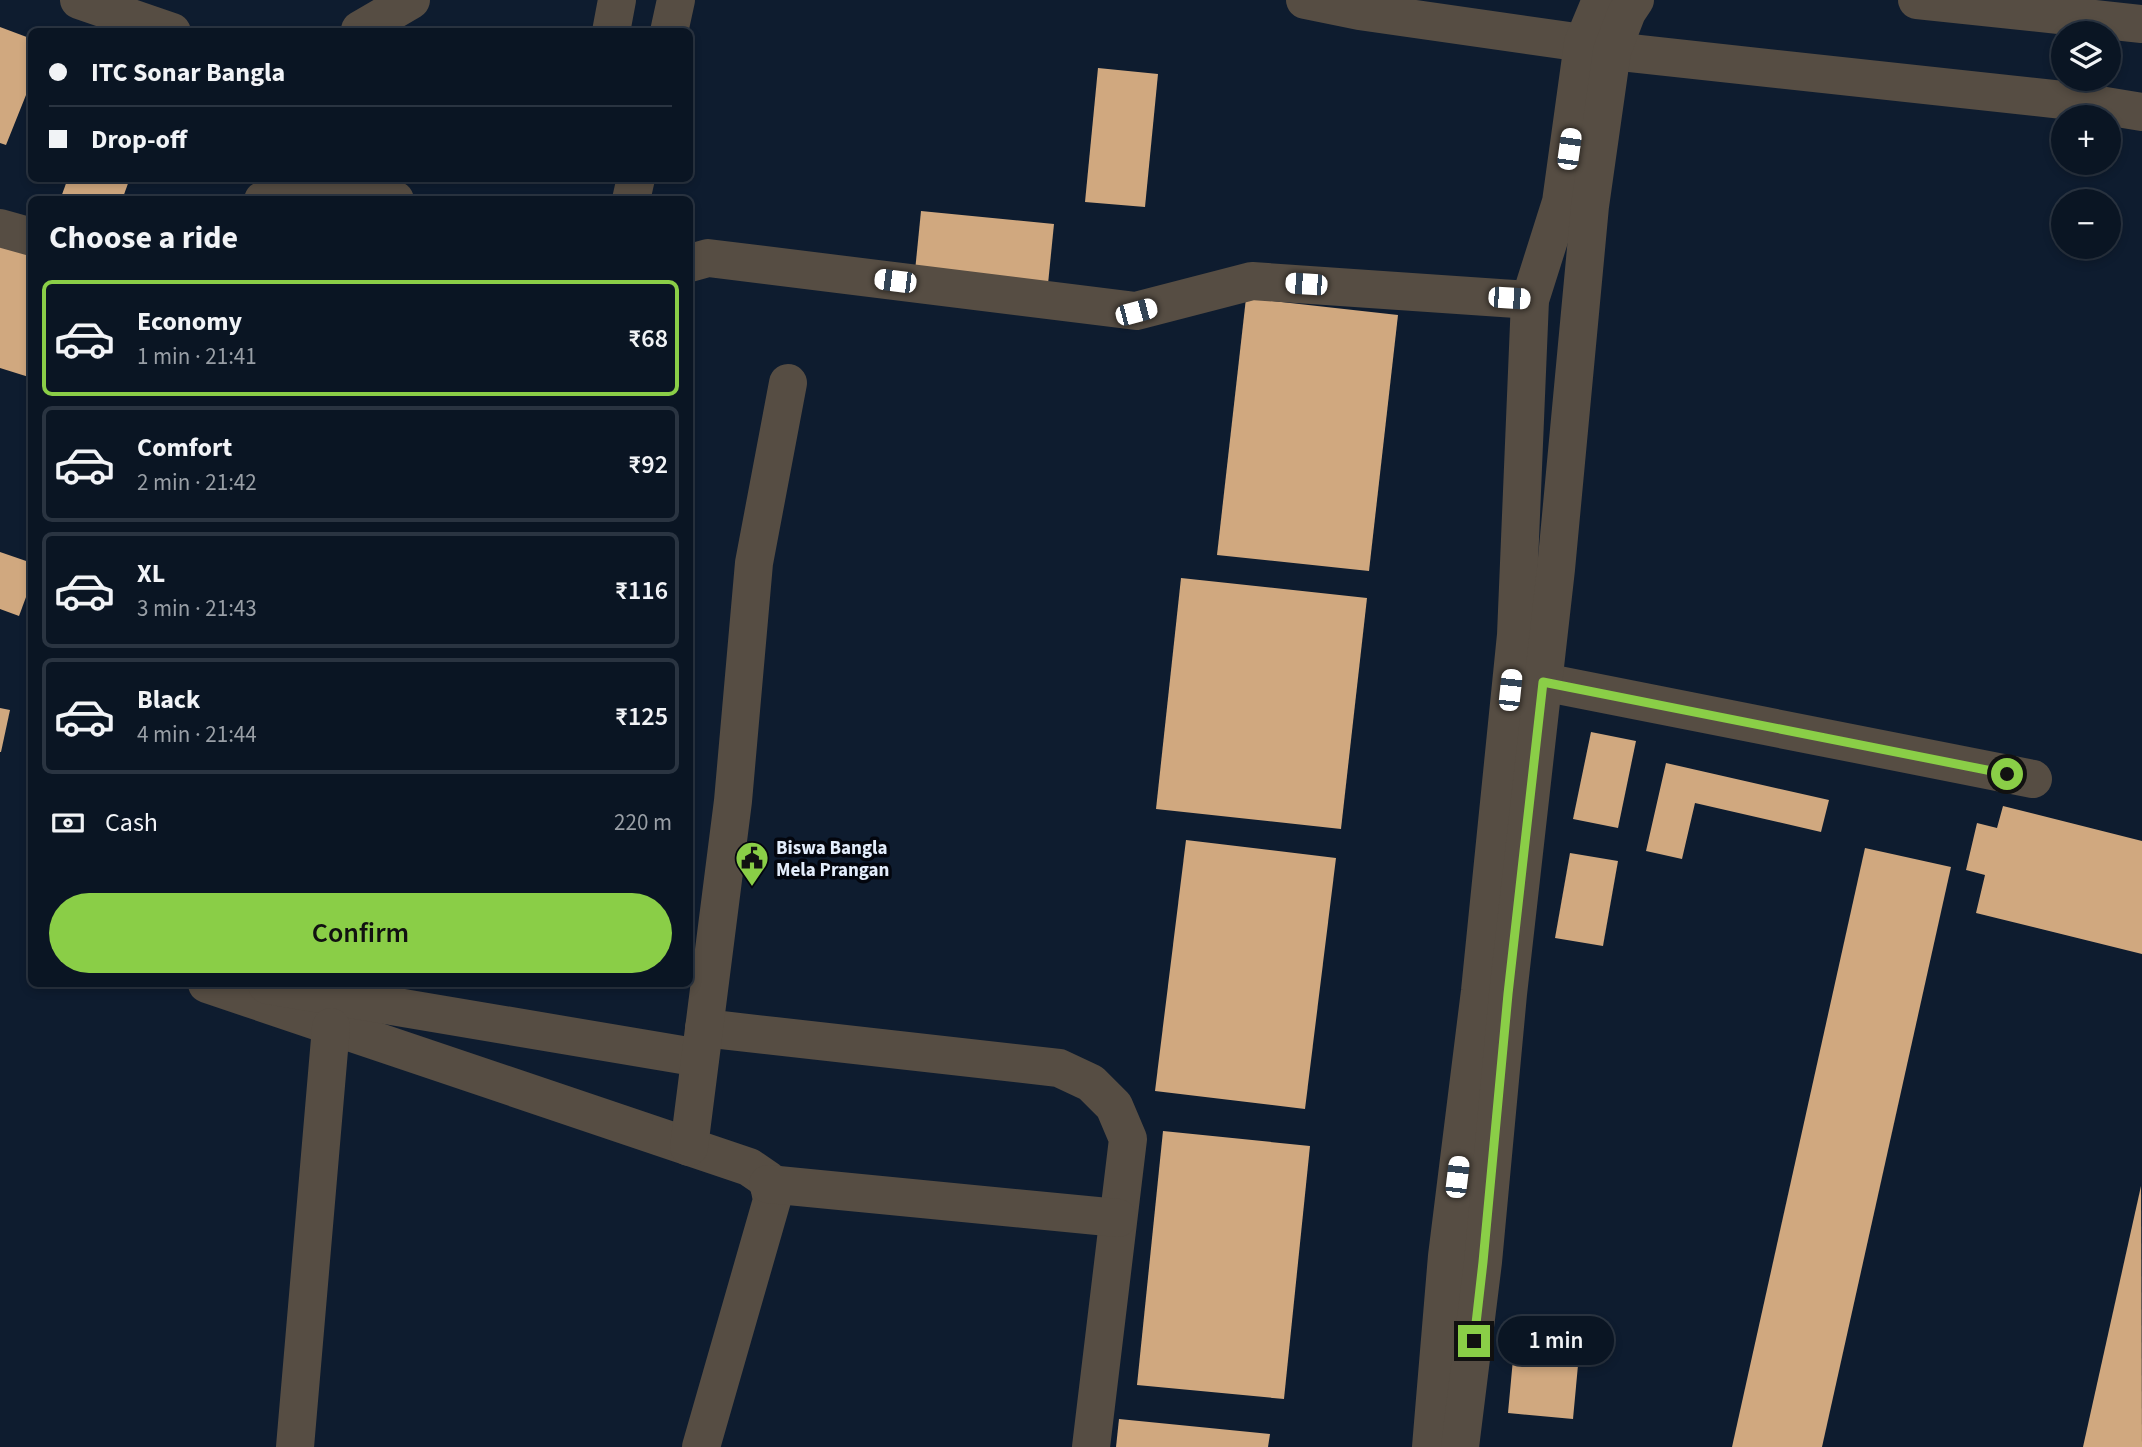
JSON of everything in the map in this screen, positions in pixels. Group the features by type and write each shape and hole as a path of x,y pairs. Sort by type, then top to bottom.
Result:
{"street":[{"path":"79,0 142,13"},
{"path":"363,28 411,0"},
{"path":"612,28 617,0"},
{"path":"670,28 676,0"},
{"path":"1305,0 1359,11 1597,47 2081,102 2142,112"},
{"path":"1431,1447 1447,1256 1480,991 1532,637 1590,206 1601,0"},
{"path":"1460,1447 1483,1262 1507,1007 1543,682 1532,637 1530,300 1561,202 1597,47 1635,0"},
{"path":"1917,0 2142,24"},
{"path":"272,196 310,185 344,188 378,196"},
{"path":"0,228 28,236"},
{"path":"693,262 708,258 1136,312 1252,281 1530,300"},
{"path":"688,1147 733,801 754,563 788,383"},
{"path":"1543,682 2033,779"},
{"path":"216,987 749,1167 768,1180 772,1200 701,1447"},
{"path":"281,987 702,1043 1059,1068 1091,1083 1114,1106 1128,1139 1091,1447"},
{"path":"295,1447 331,1027"},
{"path":"768,1184 1118,1218"},
{"path":"1447,1256 1483,1262"}],"building":[{"path":"0,27 28,38 28,90 6,145 0,143"},
{"path":"1098,68 1158,74 1145,207 1085,202"},
{"path":"67,182 129,182 123,196 61,196"},
{"path":"921,211 1054,224 1048,284 915,271"},
{"path":"0,243 28,250 28,377 0,368"},
{"path":"1246,298 1398,315 1369,571 1217,555"},
{"path":"0,552 28,562 28,592 19,616 0,609"},
{"path":"1181,578 1367,598 1341,829 1156,809"},
{"path":"0,708 10,710 1,752 0,752"},
{"path":"1591,732 1636,741 1618,828 1573,819"},
{"path":"1666,763 1829,800 1821,832 1695,803 1682,859 1646,851"},
{"path":"2003,806 2142,841 2142,954 1976,913 1985,875 1966,870 1977,823 1997,828"},
{"path":"1186,840 1336,858 1305,1109 1155,1091"},
{"path":"1865,848 1951,867 1822,1447 1732,1447"},
{"path":"1570,853 1618,861 1603,946 1555,938"},
{"path":"1163,1131 1310,1146 1284,1399 1137,1385"},
{"path":"2141,1186 2142,1447 2083,1447"},
{"path":"1517,1316 1582,1322 1573,1419 1508,1413"},
{"path":"1119,1419 1270,1434 1268,1447 1116,1447"}],"place":[{"name":"Biswa Bangla Mela Prangan","path":"752,888"}],"route":[{"path":"1474,1341 1508,994 1543,682 2007,774"}]}
